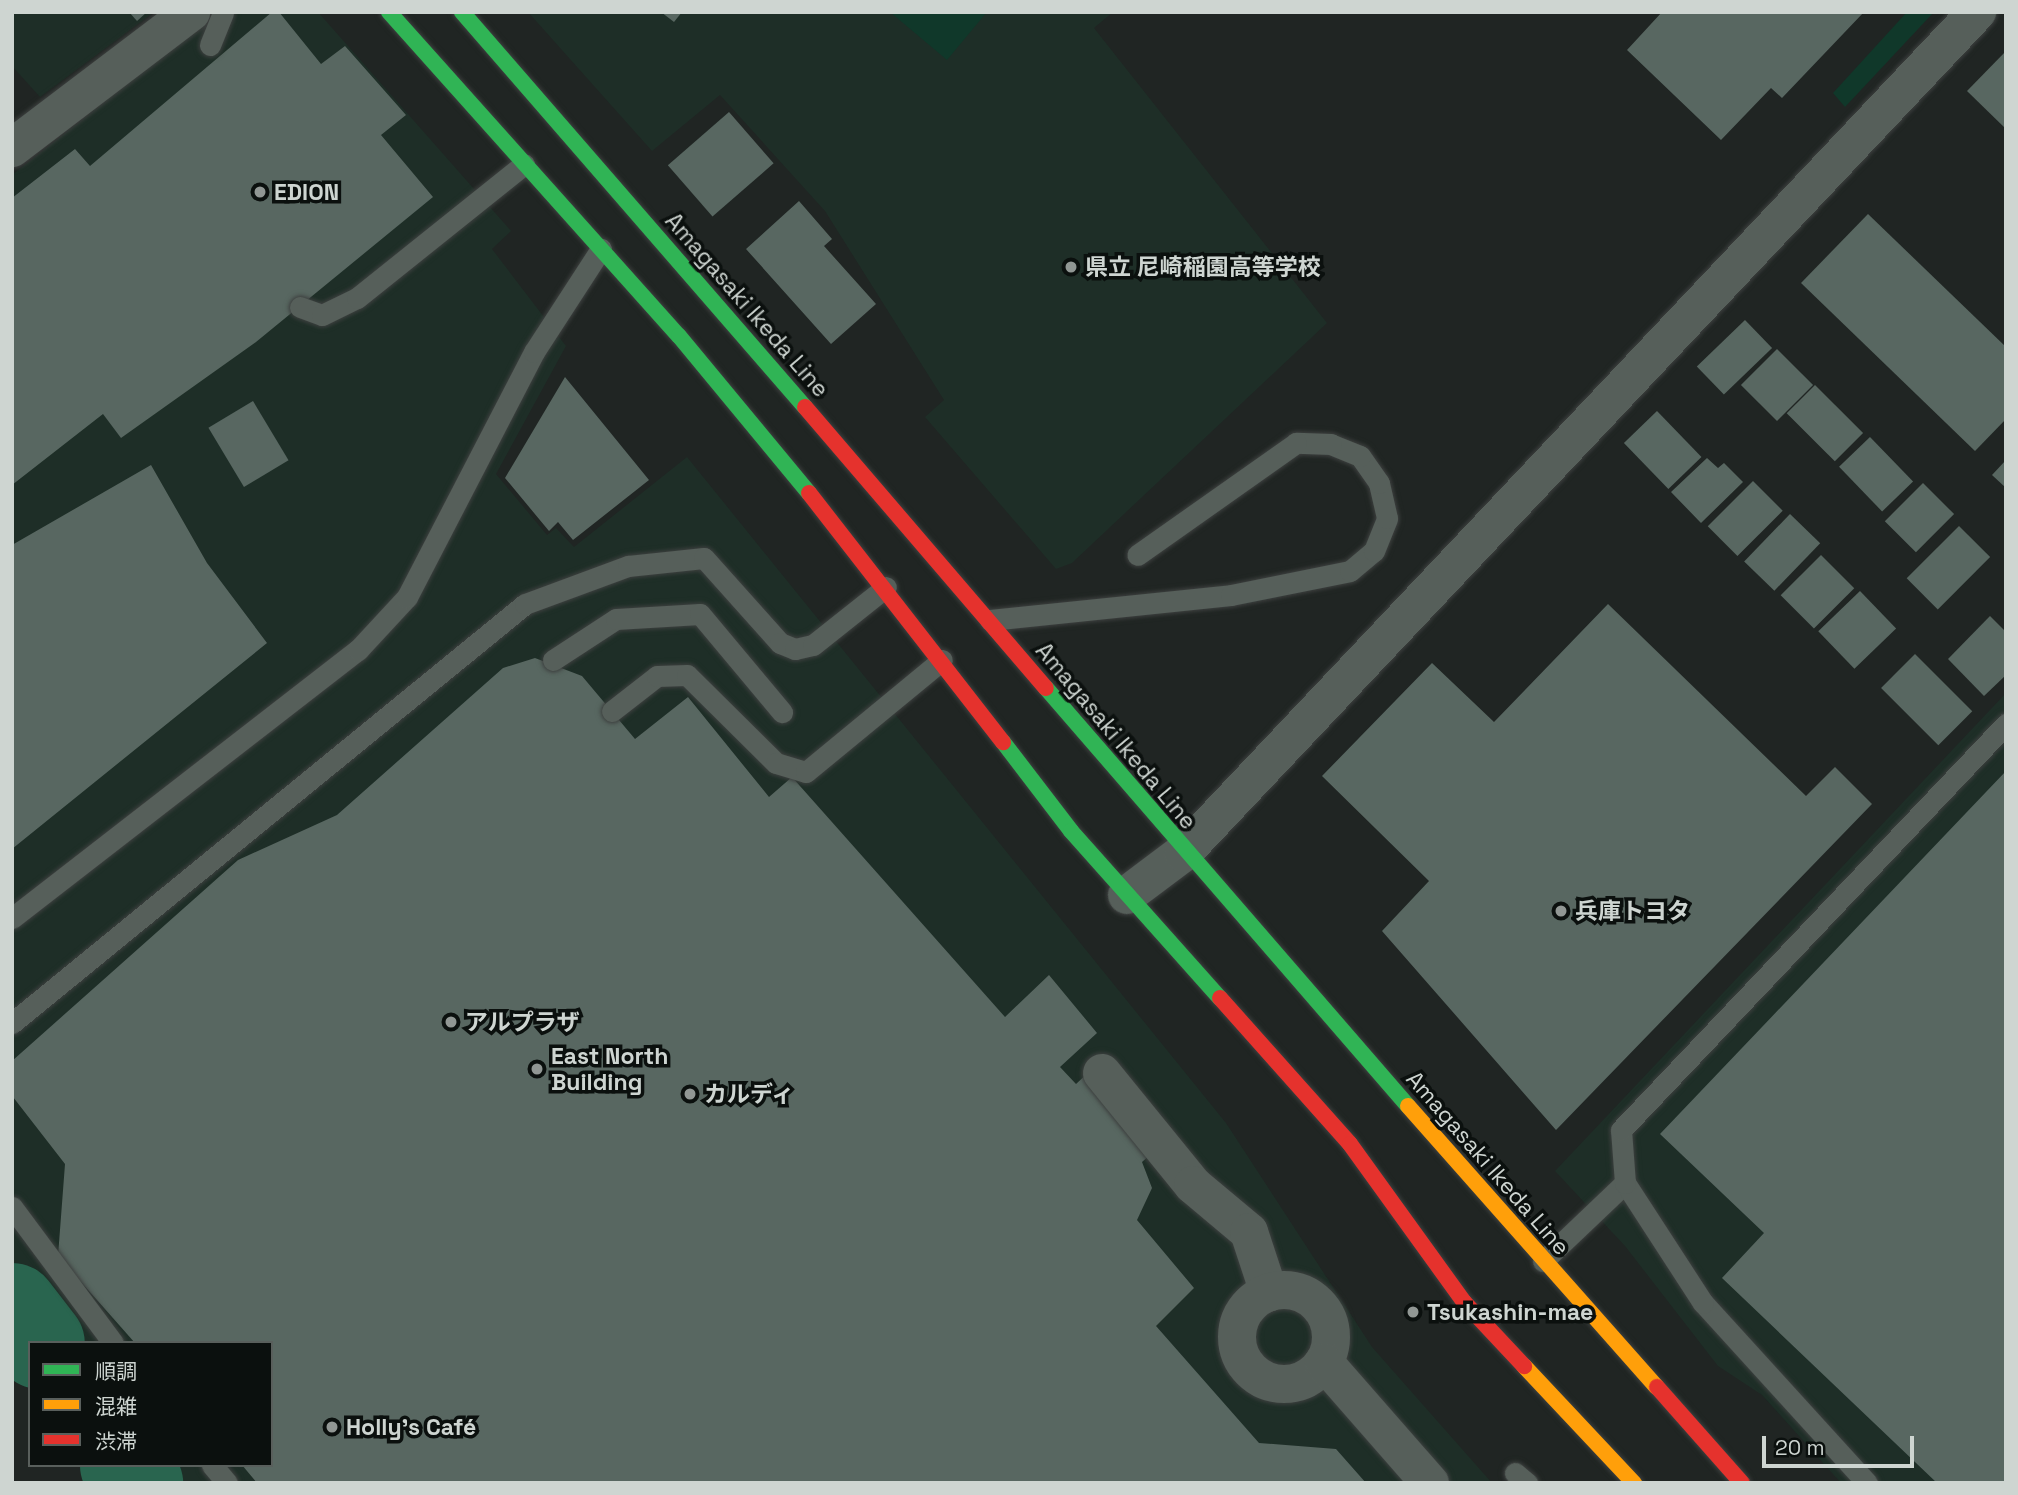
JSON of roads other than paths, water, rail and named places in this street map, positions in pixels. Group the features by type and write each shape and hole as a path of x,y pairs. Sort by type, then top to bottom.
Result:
{"main road":[{"path":"389,12 601,249 886,587 1127,895 1349,1144 1464,1302 1634,1483"},
{"name":"Amagasaki Ikeda Line","path":"462,12 990,620 1183,853 1742,1483"}],"street":[{"path":"12,148 191,12"},
{"path":"1127,895 1183,853 1977,12"},
{"path":"1102,1073 1193,1185 1249,1232 1269,1293"},
{"path":"1269,1293 1304,1294 1324,1311 1332,1334 1324,1362 1308,1377 1286,1384 1265,1379 1245,1363 1239,1326 1245,1310 1269,1293"},
{"path":"1324,1362 1430,1483"}],"lane":[{"path":"209,45 223,12"},
{"path":"300,307 322,315 357,298 524,164"},
{"path":"12,918 358,650 407,597 534,352 601,249"},
{"path":"990,620 1230,595 1350,571 1374,551 1387,518 1379,483 1360,456 1331,444 1296,443 1137,555"},
{"path":"12,1023 525,604 628,566 704,558 780,643 795,649 813,645 886,587"},
{"path":"553,660 616,619 700,614 782,712"},
{"path":"612,711 657,676 687,675 776,764 806,772 942,660"},
{"path":"1867,1483 1703,1303 1625,1183 1620,1130 2006,724"},
{"path":"1543,1261 1625,1183"},
{"path":"12,1207 112,1341"},
{"path":"214,1467 227,1483"}],"waterway":[{"path":"12,1308 37,1341"},
{"path":"126,1467 137,1483"}],"place":[{"name":"EDION","path":"260,192"},
{"name":"県立 尼崎稲園高等学校","path":"1071,267"},
{"name":"兵庫トヨタ","path":"1561,911"},
{"name":"アルプラザ","path":"451,1022"},
{"name":"East North Building","path":"537,1069"},
{"name":"カルディ","path":"690,1094"},
{"name":"Tsukashin-mae","path":"1413,1312"},
{"name":"Holly's Café","path":"332,1427"}]}
